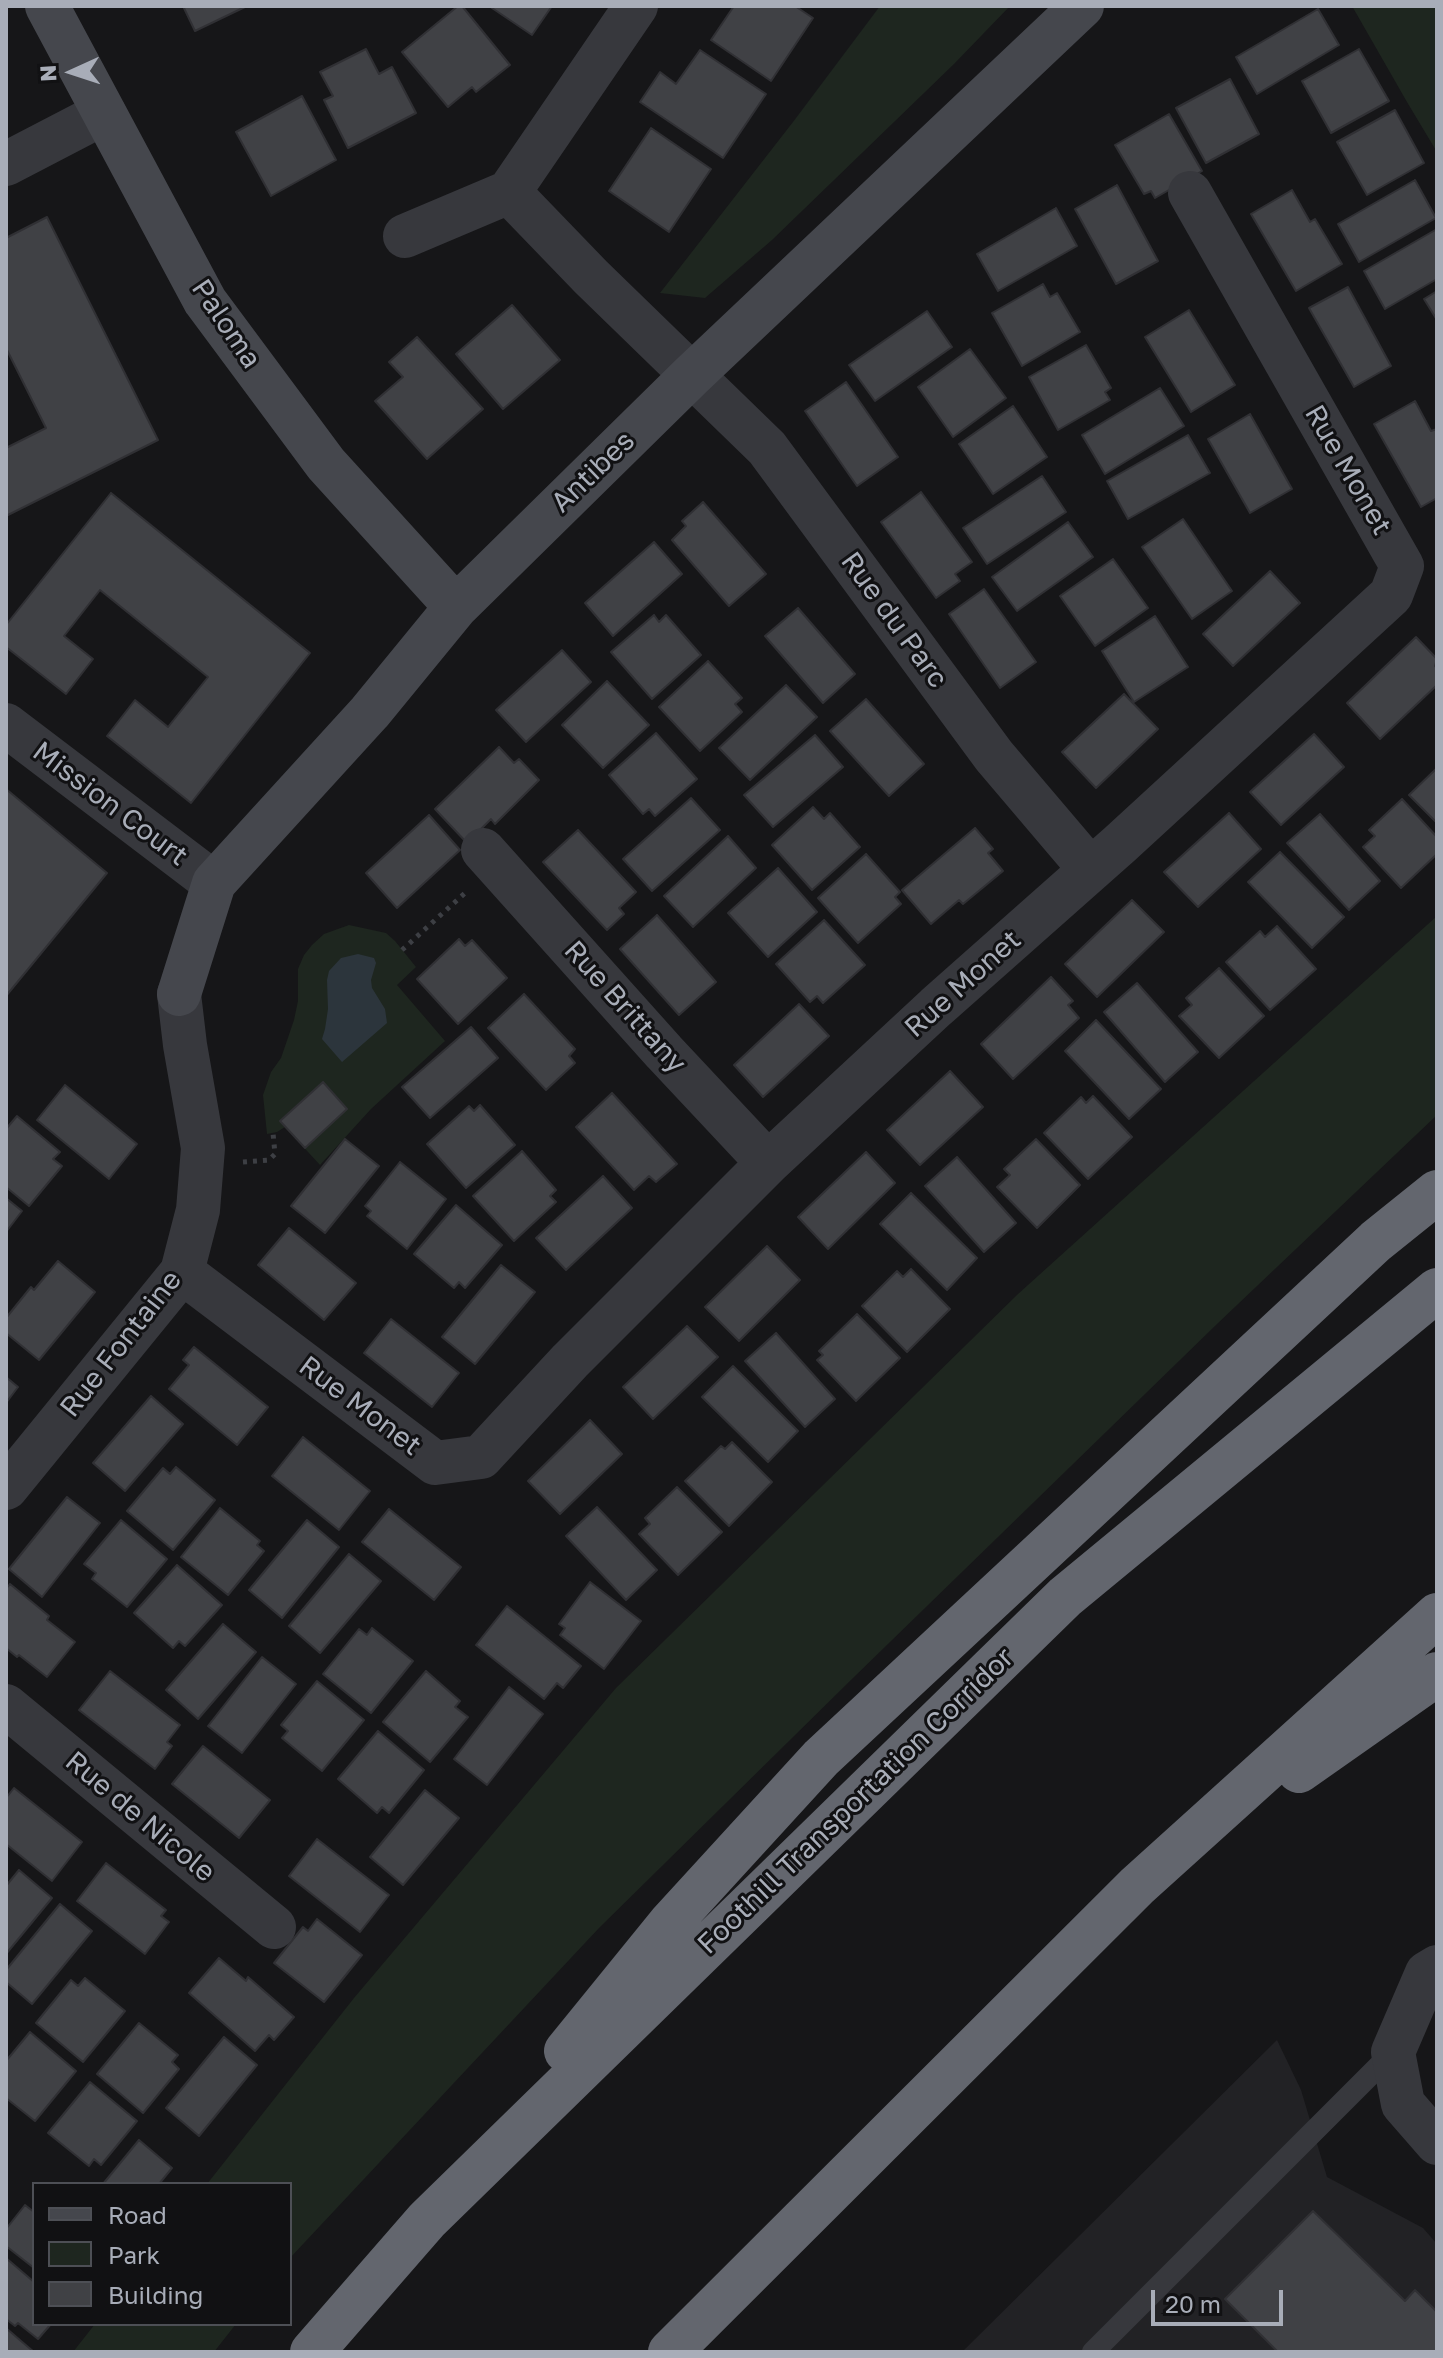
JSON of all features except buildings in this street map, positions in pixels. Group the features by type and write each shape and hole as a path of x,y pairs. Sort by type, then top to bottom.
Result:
{"highway":[{"path":"427,2220 670,1923 821,1758 1376,1241 1437,1192"},
{"name":"Foothill Transportation Corridor","path":"312,2352 427,2220 1065,1597 1437,1290"},
{"path":"670,2352 1137,1886 1437,1615"},
{"path":"1137,1886 1437,1674"}],"street":[{"name":"Paloma","path":"47,6 205,301 326,464 456,607"},
{"path":"405,236 509,192 636,6"},
{"name":"Antibes","path":"179,994 214,883 370,712 456,607 691,376 1082,6"},
{"path":"6,164 104,113"},
{"name":"Rue du Parc","path":"509,192 591,277 767,448 994,756 1090,869"},
{"name":"Rue Monet","path":"182,1272 435,1463 481,1457 570,1361 768,1163 1391,595 1402,566 1190,193"},
{"name":"Mission Court","path":"6,725 214,883"},
{"name":"Rue Brittany","path":"490,858 768,1163"},
{"name":"Rue Fontaine","path":"6,1488 182,1272 198,1210 203,1148 179,994"},
{"name":"Rue de Nicole","path":"6,1706 274,1927"},
{"path":"1437,1967 1427,1973 1393,2052 1403,2104 1437,2143"}],"lane":[{"path":"1093,2352 1393,2052"}],"path":[{"path":"402,950 490,858"},
{"path":"249,1161 269,1160 275,1154 273,1133"}],"shaded area":[{"path":"358,954 374,958 372,988 385,1009 387,1023 342,1062 322,1039 328,1009 327,980 329,971 341,958"},
{"path":"1277,2040 1301,2090 1327,2177 1423,2228 1437,2244 1437,2352 962,2352"}],"green space":[{"path":"880,6 1010,6 772,240 705,298 660,293 793,122"},
{"path":"1352,6 1437,6 1437,152 1407,102"},
{"path":"1437,916 1437,1115 1217,1324 599,1928 292,2256 292,2182 209,2182 354,1998 616,1688 1018,1294"},
{"path":"349,925 386,933 395,941 416,967 397,985 445,1041 371,1109 320,1165 285,1127 267,1134 263,1095 271,1072 281,1058 294,1020 298,1001 298,969 304,955 324,934"},
{"path":"93,2326 234,2326 214,2352 73,2352"}]}
